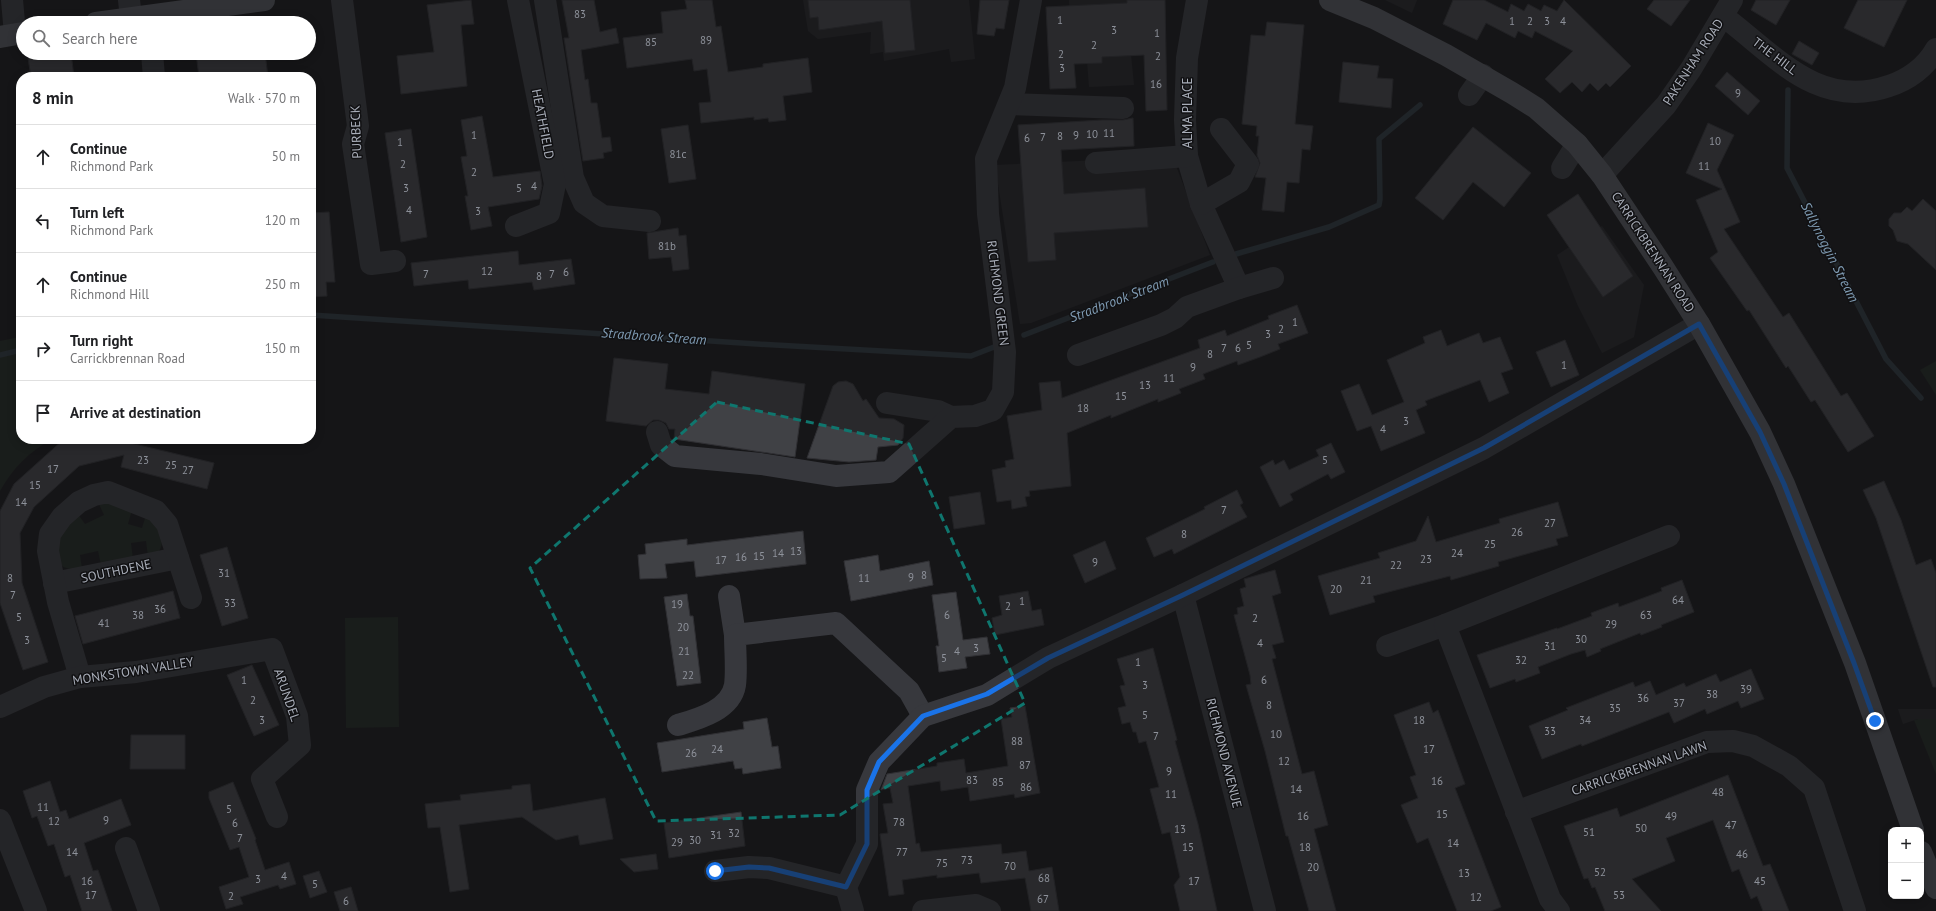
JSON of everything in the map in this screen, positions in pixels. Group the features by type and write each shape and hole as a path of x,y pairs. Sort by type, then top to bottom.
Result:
{"main road":[{"path":"140,14 264,0"},
{"name":"CARRICKBRENNAN ROAD","path":"1330,0 1374,18 1482,75 1536,108 1577,144 1602,175 1699,324 1760,432 1784,484 1854,663 1912,827"},
{"path":"1924,859 1936,888"}],"street":[{"path":"12,0 13,35"},
{"name":"PURBECK","path":"342,0 358,126 353,144 372,264 395,261"},
{"name":"HEATHFIELD","path":"516,226 549,213 555,184 518,0"},
{"path":"545,0 573,178 584,203 603,216 650,221"},
{"name":"RICHMOND GREEN","path":"951,417 975,416 993,410 1003,392 1005,352 988,214 986,159 1015,88 1031,0"},
{"name":"ALMA PLACE","path":"1197,0 1187,58 1185,120 1187,156 1201,204 1239,288"},
{"name":"THE HILL","path":"1727,9 1732,23 1791,70 1826,88 1851,92 1878,90 1905,80 1923,65 1936,49"},
{"name":"PAKENHAM ROAD","path":"1602,175 1666,105 1691,69 1727,9"},
{"path":"153,60 154,72"},
{"path":"1469,95 1482,75"},
{"path":"1009,104 1123,108"},
{"path":"1201,204 1239,182 1248,164 1221,129"},
{"path":"1562,168 1577,144"},
{"path":"1096,163 1187,156"},
{"path":"1078,355 1160,325 1175,318 1187,307 1239,288 1273,278"},
{"path":"853,911 846,887 867,844 867,790 879,762 923,716 987,694 1048,658 1183,595 1484,448 1699,324"},
{"path":"657,432 661,445 674,456 761,464 836,476 889,472 951,417 938,411 887,403"},
{"path":"80,677 54,584 48,552 50,534 62,517 79,502 101,493 108,492 156,511 167,524 190,598"},
{"path":"1387,646 1446,625 1669,536"},
{"name":"SOUTHDENE","path":"54,584 178,558"},
{"name":"RICHMOND AVENUE","path":"1183,595 1265,911"},
{"path":"678,725 702,718 726,703 735,686 735,635 729,596"},
{"path":"735,635 836,623 909,691 923,716"},
{"path":"1446,625 1550,899 1559,911"},
{"name":"MONKSTOWN VALLEY","path":"0,707 44,687 80,677 136,672 272,650"},
{"name":"ARUNDEL","path":"272,650 297,716 300,745 262,779 278,817"},
{"name":"CARRICKBRENNAN LAWN","path":"1516,812 1707,742 1733,741 1753,746 1789,766 1814,788 1855,911"},
{"path":"0,820 5,846 36,911"},
{"path":"126,848 149,911"},
{"path":"715,871 749,867 769,868 846,887"},
{"path":"923,911 976,905 990,911"}],"highlighted area":[{"path":"717,402 909,444 1025,703 840,815 656,821 530,568"}],"shaded area":[{"path":"803,0 969,0 975,59 951,62 949,49 884,61 883,52 870,54 871,32 818,39 808,31"},
{"path":"1069,0 1166,0 1129,3 1130,45 1134,85 1089,87 1085,35 1071,35"},
{"path":"1385,0 1417,0 1412,13"},
{"path":"1170,150 1210,255 1031,323 1020,324 995,165 1100,160"},
{"path":"1602,226 1644,285 1634,337 1602,353 1578,306 1557,255"},
{"path":"16,338 16,444 44,444 22,461 10,475 0,491 0,341"},
{"path":"1936,361 1936,395 1920,370"},
{"path":"104,500 132,510 128,524 142,528 146,515 160,521 162,538 161,548 154,555 148,557 146,541 131,543 133,559 101,565 98,551 80,555 82,569 68,569 63,567 58,560 57,555 61,532 77,513 85,524 104,515 98,502"},
{"path":"398,617 399,727 346,728 345,618"},
{"path":"1898,709 1936,709 1936,719 1918,719 1903,724"},
{"path":"1936,719 1936,774 1914,720"}],"building":[{"path":"471,0 474,24 461,25 467,86 401,94 397,56 434,52 427,5"},
{"path":"562,0 594,0 600,32 616,28 619,43 581,50 585,80 588,79 591,103 597,103 602,138 610,137 612,151 603,153 604,158 583,161 564,38 569,38"},
{"path":"685,0 712,0 716,27 721,26 728,72 763,67 763,64 808,58 812,92 783,96 786,120 769,122 768,118 754,120 754,117 701,123 699,103 711,102 707,69 694,71 692,59 627,68 623,38 663,33 661,12 687,9"},
{"path":"808,0 910,0 915,50 885,53 882,21 819,30 818,17 810,18"},
{"path":"980,0 1009,0 1004,29 996,28 994,36 977,34"},
{"path":"1127,0 1165,0 1167,110 1146,111 1144,55 1102,57 1102,63 1074,64 1076,88 1050,89 1046,7 1127,3"},
{"path":"1453,0 1484,0 1508,12 1511,4 1524,11 1528,4 1541,11 1544,5 1557,11 1564,0 1631,66 1610,87 1606,83 1598,91 1590,83 1582,92 1572,82 1560,93 1545,79 1573,51 1535,31 1532,38 1518,31 1515,38 1486,23 1477,40 1443,24"},
{"path":"1654,0 1690,0 1671,26 1647,9"},
{"path":"1756,0 1790,0 1776,25 1751,10"},
{"path":"1858,0 1907,0 1884,47 1844,28"},
{"path":"1267,22 1304,25 1295,124 1313,126 1310,150 1302,149 1299,183 1287,182 1284,212 1262,210 1266,178 1255,177 1260,163 1257,155 1259,136 1256,136 1257,126 1242,124 1251,35 1265,36"},
{"path":"1799,41 1819,53 1812,65 1792,54"},
{"path":"28,60 72,60 73,72 30,72"},
{"path":"197,60 266,60 267,72 198,72"},
{"path":"1343,62 1379,66 1377,78 1393,79 1391,108 1339,102"},
{"path":"1727,72 1760,101 1748,115 1715,86"},
{"path":"482,116 493,177 540,171 542,186 539,199 488,207 492,226 471,230 465,196 468,196 461,157 467,156 461,120"},
{"path":"1133,118 1134,146 1061,150 1064,194 1145,188 1148,227 1054,233 1056,260 1028,262 1018,125 1123,120"},
{"path":"1708,123 1734,135 1717,170 1740,222 1724,229 1783,317 1789,313 1841,396 1847,393 1874,436 1848,452 1815,400 1811,402 1788,366 1786,368 1749,310 1747,311 1710,258 1718,252 1696,200 1722,189 1686,173"},
{"path":"688,125 696,179 669,183 661,129"},
{"path":"1473,127 1531,173 1504,207 1473,182 1443,220 1415,198"},
{"path":"411,129 427,237 401,242 385,133"},
{"path":"1578,194 1633,276 1603,297 1547,215"},
{"path":"1923,199 1936,211 1936,270 1908,244 1897,241 1893,230 1889,226 1889,219 1894,213 1901,213 1907,207 1912,211"},
{"path":"329,212 335,282 326,282 327,296 316,297 316,213"},
{"path":"678,228 679,236 686,235 689,269 673,271 671,257 649,259 647,233"},
{"path":"518,251 519,265 571,259 575,284 534,290 532,282 469,289 468,280 414,286 411,263"},
{"path":"1297,305 1308,333 1278,344 1280,349 1260,357 1238,365 1237,361 1203,374 1205,379 1179,389 1181,393 1158,402 1158,399 1111,418 1111,415 1067,433 1071,486 1029,491 1030,496 1025,497 1027,506 1012,509 1011,500 997,502 992,470 1006,467 1005,461 1014,459 1007,416 1042,410 1039,383 1060,381 1062,398 1200,348 1198,340 1225,330 1227,336 1269,319 1268,316"},
{"path":"1441,330 1447,346 1479,333 1483,343 1500,337 1513,369 1501,373 1509,393 1489,402 1480,380 1425,401 1427,405 1416,410 1425,433 1381,451 1371,426 1357,431 1341,391 1359,384 1372,415 1404,402 1387,360 1425,343 1423,337"},
{"path":"1565,340 1579,375 1551,387 1536,352"},
{"path":"614,358 668,364 665,389 709,394 712,371 805,384 795,457 674,439 675,429 669,429 666,423 659,420 653,420 646,426 606,421"},
{"path":"846,381 853,384 863,401 866,399 879,418 894,419 904,425 903,438 898,445 878,447 876,460 849,462 807,458 833,386 838,382"},
{"path":"1331,443 1345,472 1331,479 1328,474 1290,494 1293,500 1280,507 1260,467 1273,460 1275,465 1284,460 1289,470 1319,456 1316,450"},
{"path":"58,444 135,444 214,463 207,489 121,467 124,455 79,466 34,507 20,533 22,583 48,662 23,670 0,603 0,511 14,484"},
{"path":"1884,481 1901,520 1916,565 1931,559 1936,573 1936,687 1933,687 1876,518 1863,490"},
{"path":"1237,490 1243,503 1240,505 1247,517 1174,554 1172,549 1154,557 1146,538 1205,509 1204,507"},
{"path":"980,492 985,524 954,529 949,497"},
{"path":"1558,502 1568,536 1556,539 1558,545 1498,562 1499,566 1451,580 1450,576 1373,596 1375,602 1330,615 1318,576 1380,558 1378,553 1416,541 1428,516 1436,542 1500,523 1499,519"},
{"path":"803,531 806,564 696,577 694,561 665,564 667,578 640,579 638,555 646,554 645,544 687,539 687,545"},
{"path":"1105,541 1116,569 1085,583 1073,555"},
{"path":"227,547 248,618 222,626 200,555"},
{"path":"878,555 880,571 929,561 933,585 851,601 844,561"},
{"path":"1275,570 1281,593 1272,596 1284,642 1272,645 1276,658 1272,659 1302,774 1314,771 1328,825 1314,829 1336,911 1309,911 1288,836 1286,836 1265,751 1246,685 1251,684 1250,675 1234,615 1238,614 1237,608 1244,606 1240,589 1246,587 1244,579"},
{"path":"1682,580 1694,612 1661,625 1662,627 1641,635 1640,633 1600,649 1601,651 1587,657 1585,650 1571,654 1538,667 1540,673 1516,682 1515,679 1490,688 1477,655 1557,629 1592,616 1591,613 1618,603 1619,607 1662,591 1661,588"},
{"path":"173,591 180,618 83,644 75,616"},
{"path":"1028,591 1032,611 1041,609 1044,625 995,635 992,618 1002,615 999,596"},
{"path":"956,592 963,640 987,637 990,654 965,657 967,668 939,672 936,646 939,646 932,595"},
{"path":"687,594 690,616 693,616 701,683 677,686 664,597"},
{"path":"1153,648 1177,740 1175,741 1198,824 1217,911 1180,911 1174,885 1180,877 1170,832 1162,834 1150,789 1159,787 1146,741 1139,743 1136,732 1133,732 1130,722 1122,724 1118,708 1126,706 1120,686 1125,685 1117,659"},
{"path":"252,665 279,725 254,736 227,675"},
{"path":"1751,669 1764,699 1741,708 1738,701 1707,714 1705,709 1674,723 1669,712 1582,746 1581,744 1542,759 1529,726 1568,710 1566,708 1633,682 1635,687 1650,681 1656,695 1684,683 1686,687 1716,674 1720,682"},
{"path":"1429,702 1433,713 1438,710 1465,784 1455,788 1501,907 1491,911 1457,911 1428,838 1417,843 1401,805 1418,798 1410,777 1416,775 1394,715"},
{"path":"1025,706 1040,793 1015,798 1014,794 970,801 968,787 941,791 940,781 908,786 916,844 919,843 921,852 1001,844 1002,854 1026,851 1029,871 1052,867 1059,911 1031,911 1025,878 981,883 979,873 937,878 937,875 902,880 904,894 889,896 880,834 888,833 883,804 893,803 890,788 881,790 887,774 937,766 937,763 964,759 966,773 1008,766 1001,719 1012,717 1010,708"},
{"path":"767,718 772,747 778,746 781,768 743,774 742,768 735,769 733,761 662,772 657,743 744,729 743,722"},
{"path":"131,735 185,735 185,769 130,769"},
{"path":"1728,775 1763,866 1770,864 1789,911 1763,911 1757,896 1751,899 1739,869 1732,872 1713,820 1666,838 1675,861 1632,879 1661,911 1605,911 1595,887 1592,888 1588,878 1584,879 1564,826 1617,808 1620,817"},
{"path":"50,781 60,812 66,810 69,819 121,799 131,825 84,843 93,871 98,870 112,911 82,911 70,875 65,877 54,844 48,846 37,816 32,818 23,791"},
{"path":"233,782 256,839 255,840 265,870 289,862 296,884 280,889 278,885 240,897 243,904 226,909 219,887 249,877 239,847 230,850 209,798 209,792"},
{"path":"530,784 533,811 605,798 613,839 580,845 578,835 556,840 522,817 459,825 469,889 450,892 440,827 428,828 425,804 461,800 460,795 512,789 512,786"},
{"path":"741,812 745,846 669,858 664,823"},
{"path":"656,854 658,869 634,872 620,859"},
{"path":"319,871 327,892 310,898 303,876"},
{"path":"351,887 358,911 340,911 334,892"}],"waterway":[{"name":"Sallynoggin Stream","path":"1788,90 1787,168 1886,359 1921,398"},
{"name":"Stradbrook Stream","path":"1236,254 1329,227 1379,205 1379,139 1420,105"},
{"name":"Stradbrook Stream","path":"1024,335 1213,262"},
{"name":"Stradbrook Stream","path":"316,315 757,344 971,356 994,347"},
{"path":"0,355 16,351"}],"route":[{"path":"715,871 749,867 769,868 807,876 846,887 867,844 867,790 879,762 923,716 987,694 1048,658 1183,595 1484,448 1699,324 1760,432 1784,484 1875,721"}]}
